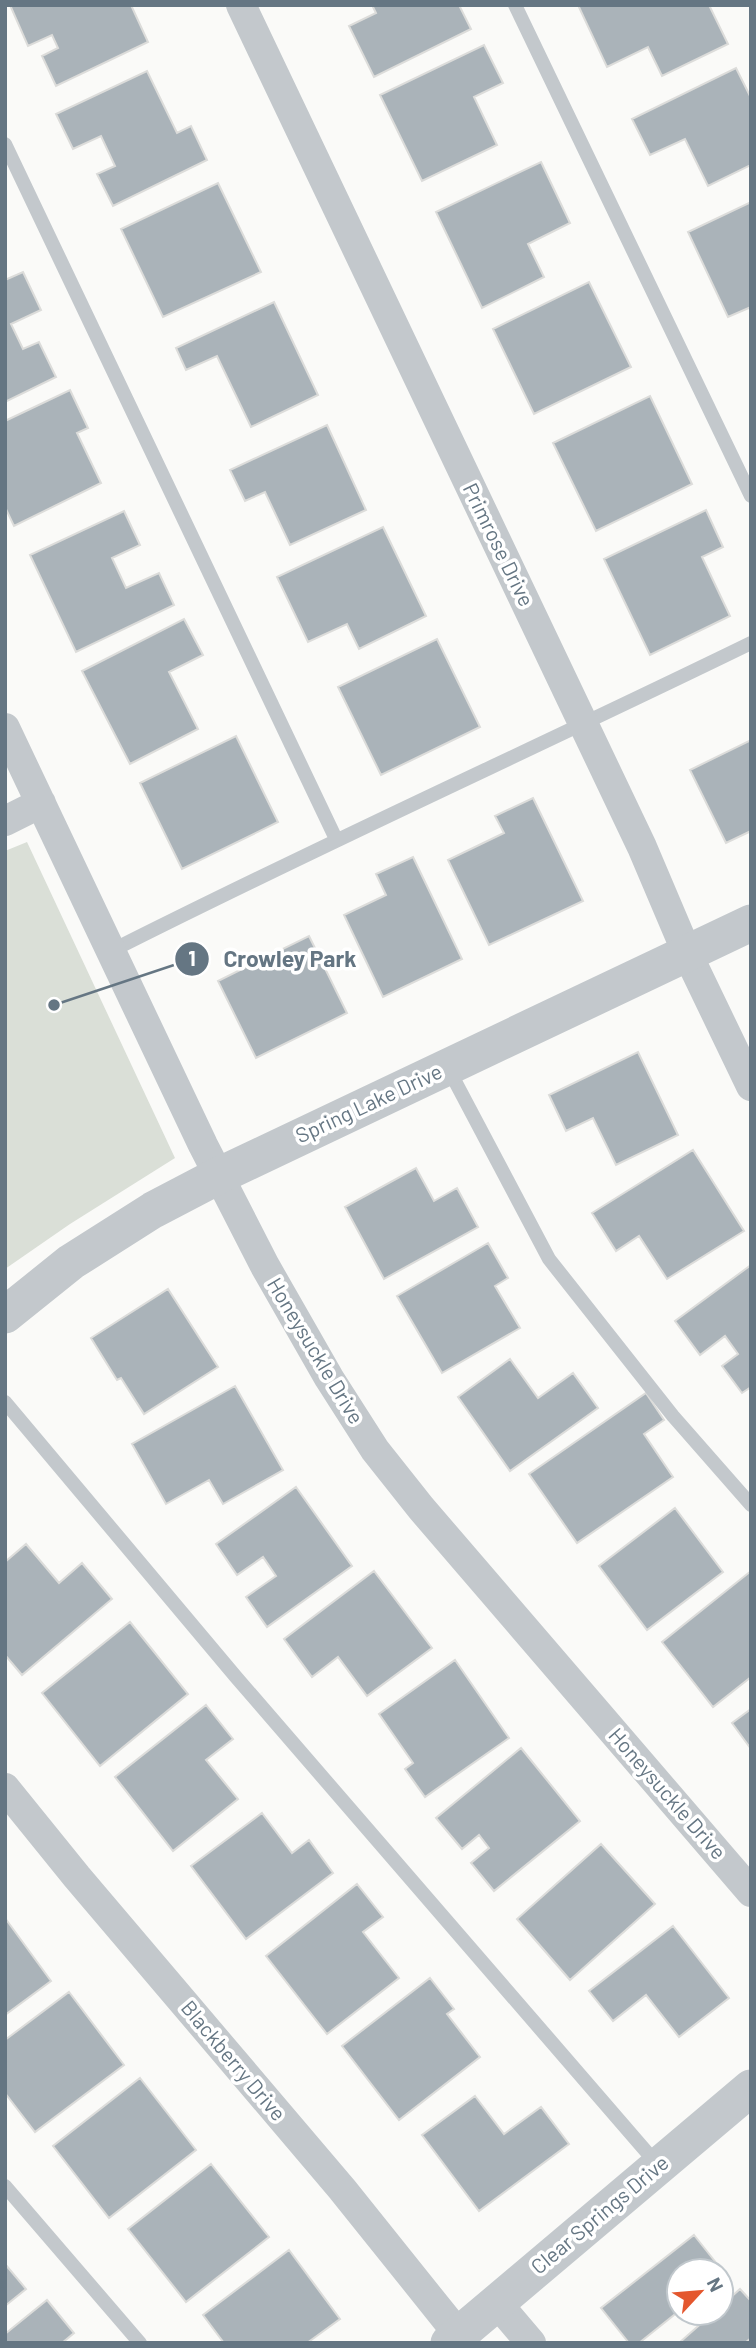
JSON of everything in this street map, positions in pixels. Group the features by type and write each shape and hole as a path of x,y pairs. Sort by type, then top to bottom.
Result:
{"street":[{"name":"Primrose Drive","path":"241,5 584,724 751,1086"},
{"name":"Honeysuckle Drive","path":"5,728 218,1175 322,1367 375,1450 421,1508 751,1892"},
{"path":"5,821 41,803"},
{"name":"Spring Lake Drive","path":"5,1315 72,1262 153,1210 218,1175 751,923"},
{"name":"Blackberry Drive","path":"5,1788 342,2189 454,2339"},
{"name":"Clear Springs Drive","path":"454,2339 751,2088"},
{"path":"497,2303 531,2343"}],"lane":[{"path":"515,5 751,496"},
{"path":"5,144 336,839"},
{"path":"111,950 336,839 751,643"},
{"path":"447,1067 549,1259 673,1416 751,1505"},
{"path":"5,1402 236,1677 658,2166"},
{"path":"5,2186 141,2343"}],"shaded area":[{"path":"27,842 175,1158 70,1224 5,1269 5,851"}],"building":[{"path":"10,5 131,5 148,42 56,86 42,56 58,48 52,35 28,46"},
{"path":"372,5 459,5 471,29 374,77 349,26 376,13"},
{"path":"578,5 709,5 728,44 662,76 648,47 607,67"},
{"path":"484,45 503,83 474,97 497,145 422,181 380,95"},
{"path":"736,68 751,98 751,165 708,186 685,139 650,155 632,119"},
{"path":"147,71 177,133 191,126 207,160 113,206 97,174 115,166 101,136 73,149 56,114"},
{"path":"541,162 570,223 528,244 544,277 482,308 436,212"},
{"path":"218,183 261,272 163,317 121,229"},
{"path":"751,202 751,307 728,317 688,232"},
{"path":"23,272 41,310 11,324 23,349 39,342 56,377 5,402 5,280"},
{"path":"589,282 631,367 534,414 493,329"},
{"path":"274,302 318,395 251,427 217,356 186,370 176,348"},
{"path":"70,390 88,428 77,433 101,483 14,526 5,507 5,421"},
{"path":"650,396 692,484 596,531 553,443"},
{"path":"327,425 366,510 290,545 265,492 245,501 230,470"},
{"path":"706,510 723,547 702,557 730,616 650,655 604,559"},
{"path":"124,511 140,545 112,558 126,588 159,573 174,605 76,652 30,555"},
{"path":"383,527 426,616 359,649 347,624 308,642 277,577"},
{"path":"184,619 203,655 169,672 198,729 130,764 82,671"},
{"path":"437,639 480,727 381,775 338,687"},
{"path":"236,736 278,822 182,869 140,783"},
{"path":"751,740 751,831 726,843 690,770"},
{"path":"533,798 583,901 489,945 448,860 504,833 495,816"},
{"path":"413,857 462,959 383,997 344,915 386,895 376,874"},
{"path":"309,936 347,1013 256,1058 218,981"},
{"path":"638,1052 678,1135 616,1165 593,1118 566,1131 549,1095"},
{"path":"693,1150 744,1231 667,1279 639,1236 616,1251 592,1213"},
{"path":"416,1168 434,1201 457,1188 478,1227 384,1279 345,1207"},
{"path":"488,1243 508,1278 495,1286 520,1328 442,1373 397,1296"},
{"path":"751,1265 751,1387 742,1393 722,1366 738,1354 725,1336 700,1355 675,1321"},
{"path":"168,1289 218,1367 144,1414 121,1378 117,1380 91,1338"},
{"path":"510,1359 538,1398 573,1373 598,1408 510,1471 458,1397"},
{"path":"235,1386 283,1470 223,1504 209,1480 166,1504 132,1444"},
{"path":"646,1393 664,1420 644,1434 673,1477 577,1543 529,1474"},
{"path":"296,1487 352,1566 267,1627 246,1597 276,1576 263,1557 237,1575 216,1544"},
{"path":"675,1508 723,1572 647,1630 599,1566"},
{"path":"26,1544 59,1583 82,1563 112,1599 22,1675 5,1655 5,1562"},
{"path":"374,1571 432,1648 367,1696 338,1657 312,1677 284,1639"},
{"path":"751,1571 751,1677 713,1707 662,1642"},
{"path":"130,1622 188,1694 100,1766 42,1693"},
{"path":"455,1660 509,1738 425,1797 405,1769 413,1763 379,1714"},
{"path":"206,1705 233,1739 206,1760 238,1799 173,1851 115,1777"},
{"path":"751,1709 751,1749 732,1723"},
{"path":"521,1748 580,1821 494,1891 471,1863 489,1848 479,1835 462,1849 436,1818"},
{"path":"262,1813 292,1853 309,1840 333,1873 246,1939 191,1866"},
{"path":"601,1844 655,1904 570,1980 517,1919"},
{"path":"357,1884 383,1917 363,1932 399,1978 327,2034 266,1956"},
{"path":"5,1918 51,1981 5,2015"},
{"path":"673,1926 729,1998 679,2037 646,1995 613,2021 589,1991"},
{"path":"430,1978 454,2009 447,2014 480,2057 399,2120 342,2046"},
{"path":"69,1992 124,2065 35,2132 5,2093 5,2040"},
{"path":"140,2078 196,2150 109,2218 53,2146"},
{"path":"475,2096 504,2134 541,2107 569,2144 479,2211 422,2135"},
{"path":"211,2164 269,2237 186,2302 128,2229"},
{"path":"694,2235 711,2257 666,2257"},
{"path":"289,2250 340,2319 307,2343 224,2343 203,2315"},
{"path":"665,2258 665,2322 639,2343 629,2343 601,2308"},
{"path":"5,2264 26,2289 5,2306"},
{"path":"740,2289 751,2301 751,2338 745,2343 679,2343 697,2327 735,2327 735,2293"},
{"path":"47,2300 74,2333 62,2343 5,2343 5,2334"}],"place":[{"name":"Crowley Park","path":"54,1005"}]}
